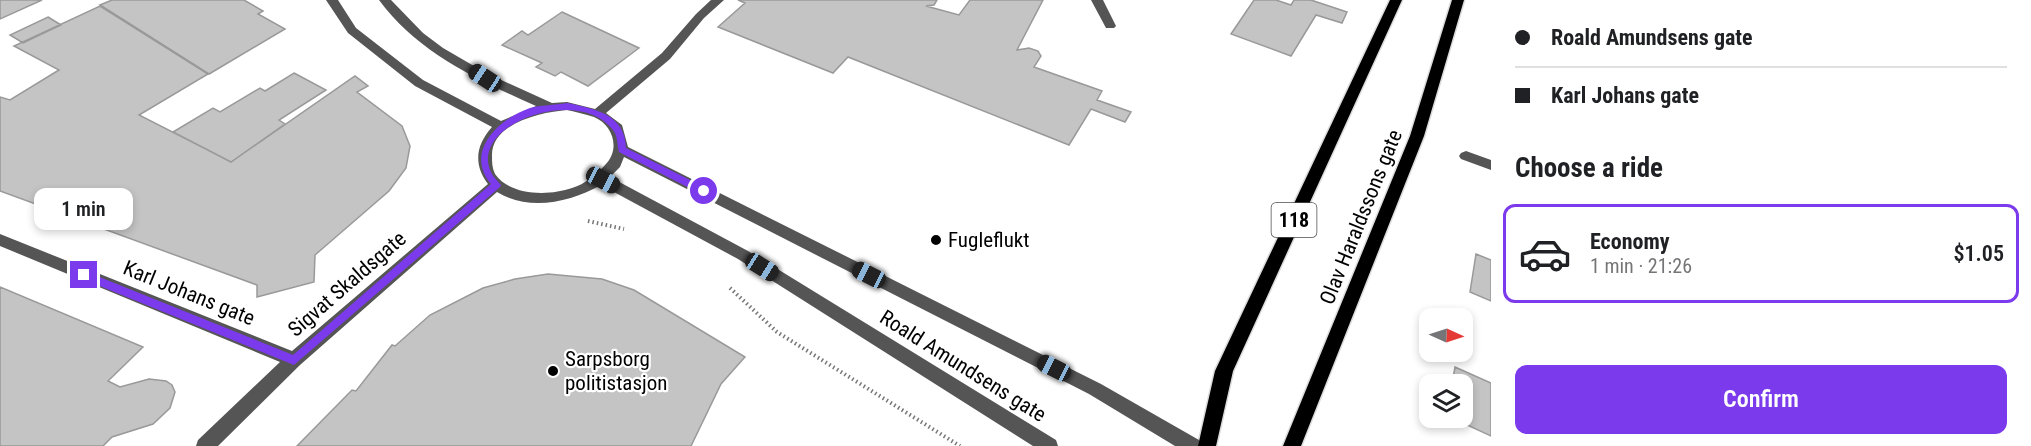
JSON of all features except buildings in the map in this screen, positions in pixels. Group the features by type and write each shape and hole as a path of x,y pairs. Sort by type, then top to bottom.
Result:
{"main road":[{"name":"118","path":"1207,446 1224,370 1396,0"},
{"name":"Olav Haraldssons gate","path":"1292,446 1417,136 1458,0"}],"street":[{"path":"332,0 352,30 420,83 502,127"},
{"path":"385,0 417,34 485,78 549,107"},
{"path":"598,113 666,56 700,16 718,0"},
{"path":"1097,0 1110,26"},
{"path":"549,107 583,108 598,113 617,128 622,139 619,160 603,180 577,193 548,199 510,194 496,185 488,175 484,163 486,150 492,138 515,117 549,107"},
{"name":"Roald Amundsens gate","path":"622,150 1095,389 1192,446"},
{"path":"1466,156 1491,165"},
{"name":"Roald Amundsens gate","path":"603,180 743,255 1049,446"},
{"name":"Sigvat Skaldsgate","path":"205,446 294,360 496,185"},
{"name":"Karl Johans gate","path":"0,240 294,360"}],"path":[{"path":"548,199 575,218 632,231"},
{"path":"725,283 777,332 960,446"}],"place":[{"name":"Fugleflukt","path":"936,240"},
{"name":"Sarpsborg politistasjon","path":"553,371"}],"route":[{"path":"84,275 294,360 496,185 488,175 484,163 486,150 492,138 515,117 549,107 567,106 598,113 617,128 622,139 622,150 704,191"}]}
